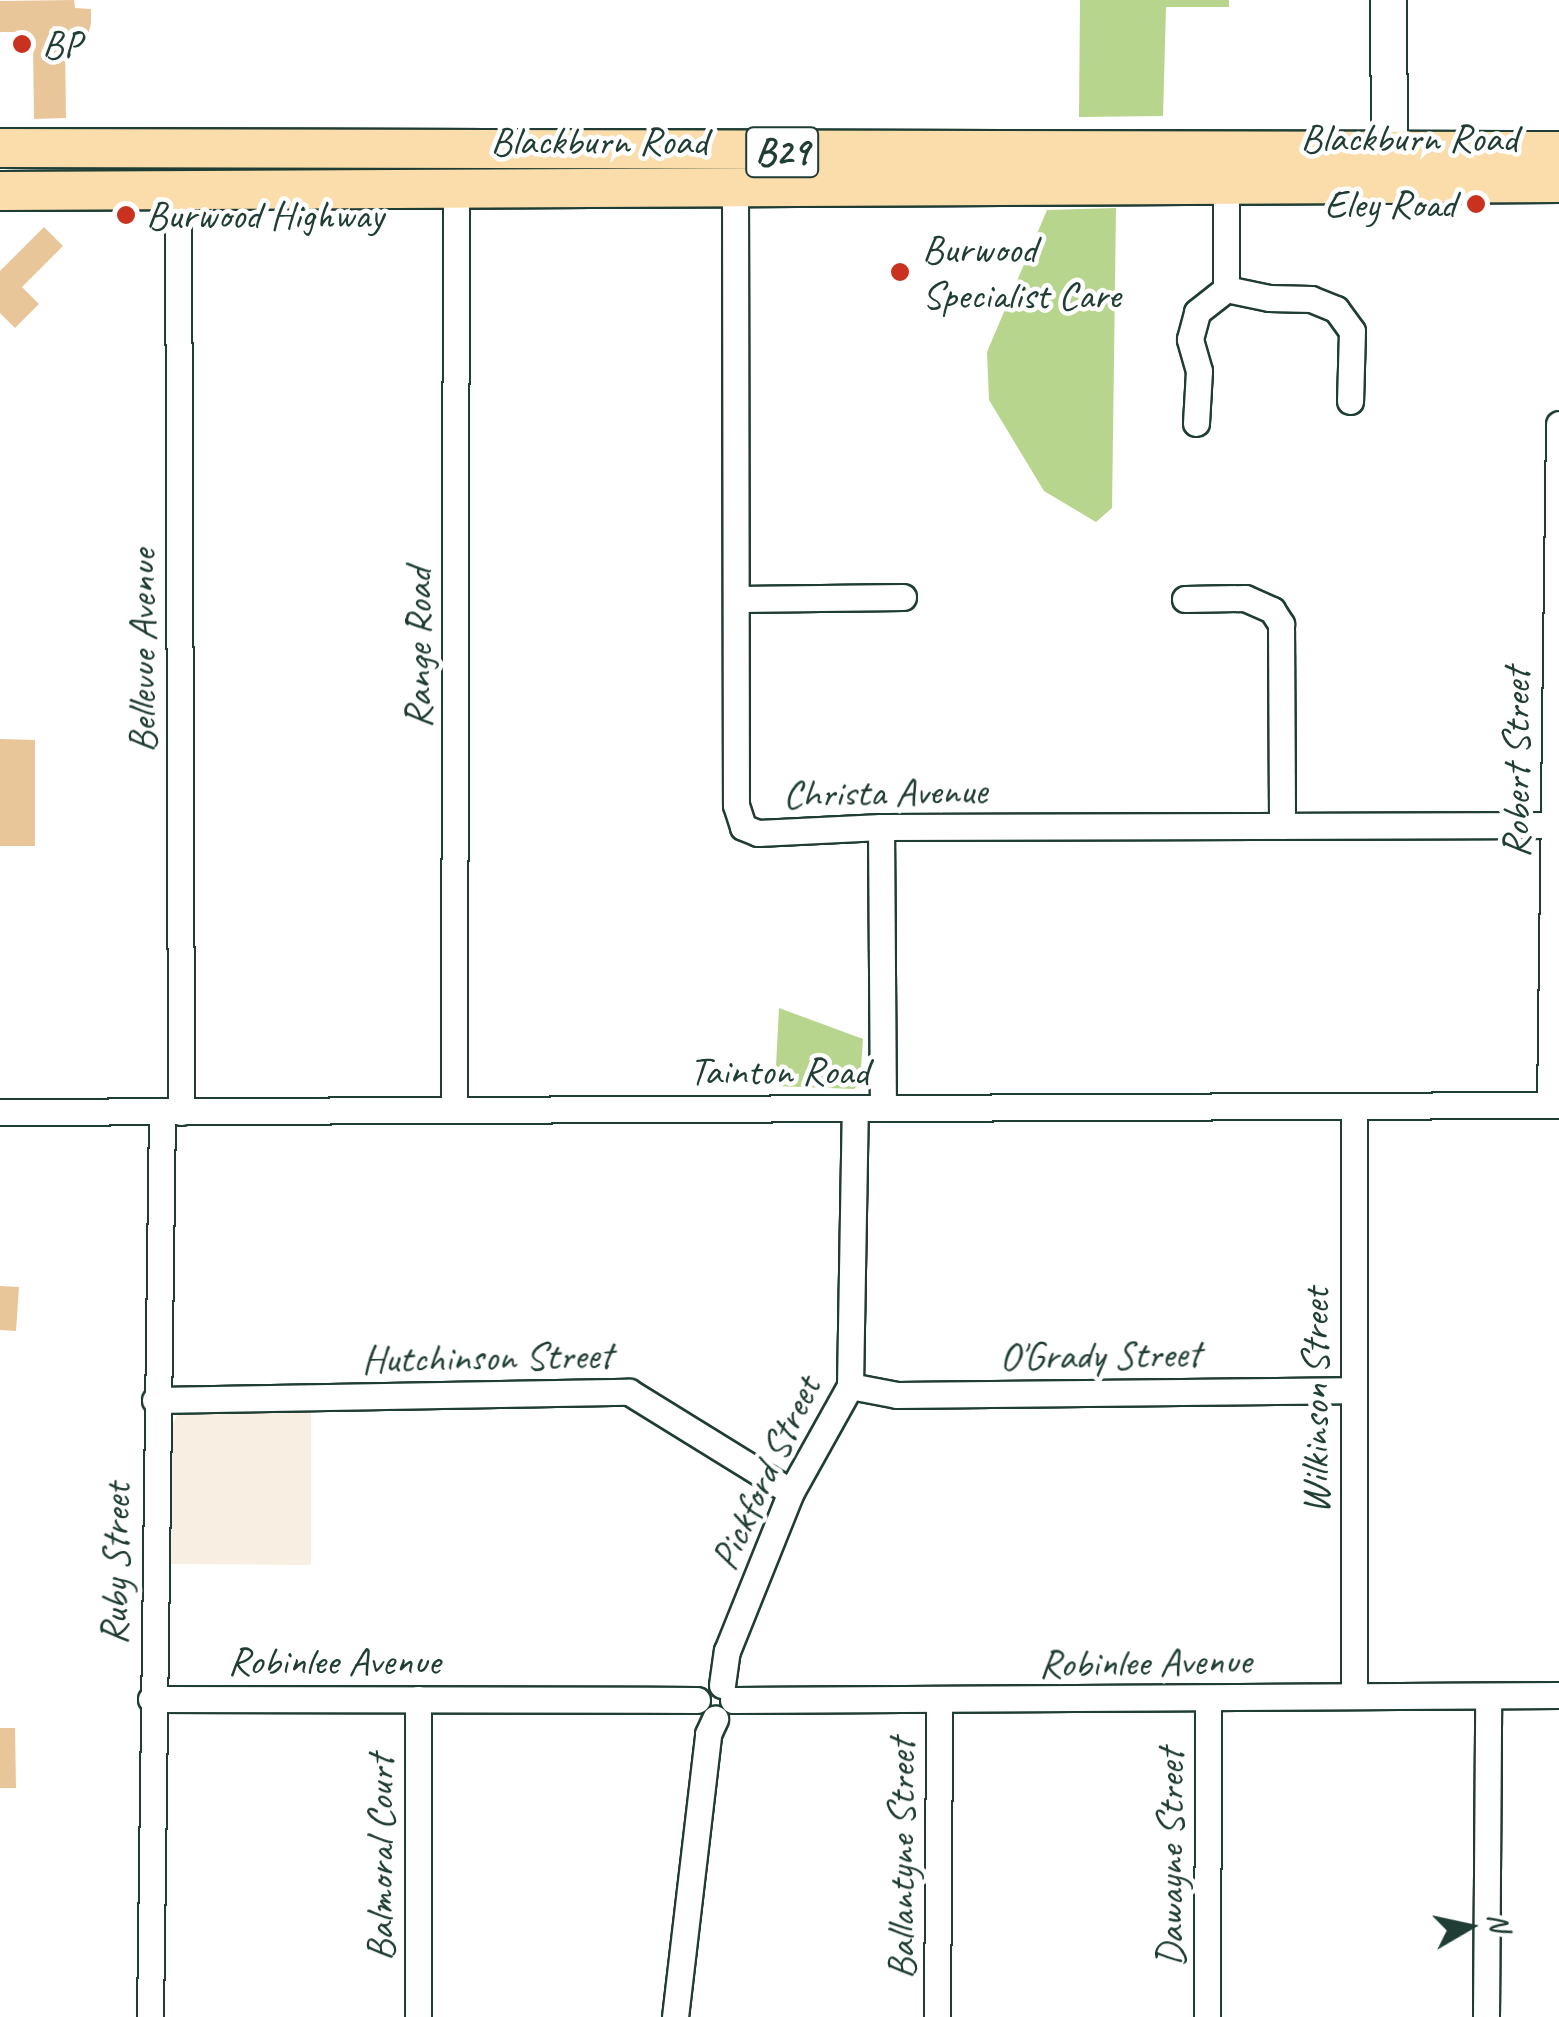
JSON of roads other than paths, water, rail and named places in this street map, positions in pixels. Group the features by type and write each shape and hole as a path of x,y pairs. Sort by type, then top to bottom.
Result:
{"main road":[{"path":"1388,0 1389,166"},
{"name":"Blackburn Road","path":"0,148 1226,184 1559,151"},
{"name":"Blackburn Road","path":"0,191 456,187 734,168 1389,166 1559,182"}],"street":[{"name":"Christa Avenue","path":"734,168 736,806 743,826 758,833 880,828 1553,825"},
{"path":"1226,184 1226,289"},
{"name":"Range Road","path":"454,1109 456,187"},
{"name":"Bellevue Avenue","path":"171,1112 178,190"},
{"path":"1226,289 1269,298 1312,299 1336,309 1352,331 1350,401"},
{"path":"1196,423 1200,371 1190,339 1197,312 1226,289"},
{"name":"Robert Street","path":"1554,1104 1553,825 1559,424"},
{"path":"738,599 903,597"},
{"path":"1185,599 1245,598 1272,610 1281,624 1282,826"},
{"path":"880,828 883,1108"},
{"name":"Tainton Road","path":"0,1112 1554,1104"},
{"name":"Wilkinson Street","path":"1354,1107 1354,1696"},
{"name":"Pickford Street","path":"676,2017 708,1734 727,1651 791,1492 850,1386 854,1109"},
{"name":"Ruby Street","path":"150,2017 155,1400 171,1112"},
{"name":"O'Grady Street","path":"850,1386 897,1395 1352,1390"},
{"name":"Hutchinson Street","path":"155,1400 628,1392 791,1492"},
{"name":"Robinlee Avenue","path":"151,1698 939,1702 1559,1695"},
{"path":"1486,2017 1488,1696"},
{"name":"Balmoral Court","path":"418,1699 418,2017"},
{"name":"Dawayne Street","path":"1207,2017 1208,1700"},
{"name":"Ballantyne Street","path":"938,2017 939,1702"}],"place":[{"name":"BP","path":"22,44"},
{"name":"Eley Road","path":"1476,204"},
{"name":"Burwood Highway","path":"126,215"},
{"name":"Burwood Specialist Care","path":"900,272"}]}
